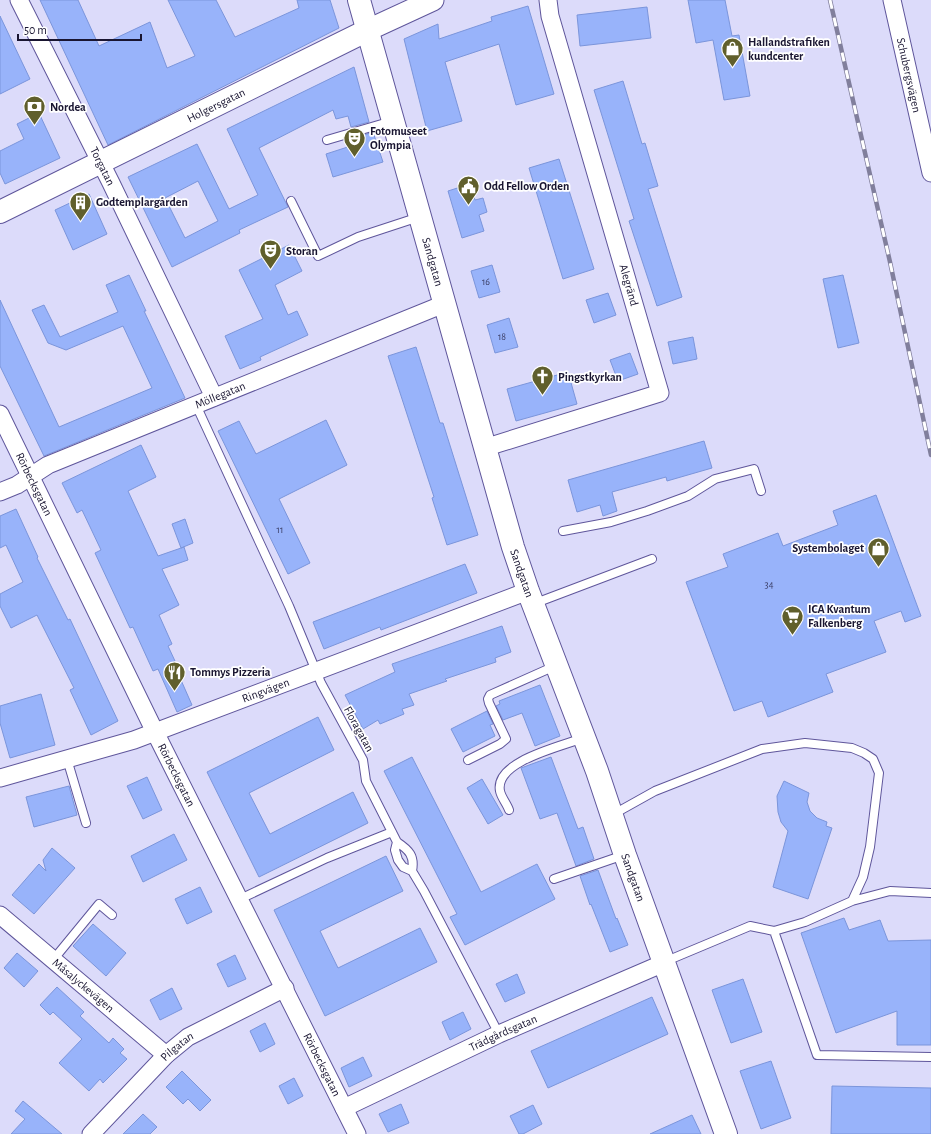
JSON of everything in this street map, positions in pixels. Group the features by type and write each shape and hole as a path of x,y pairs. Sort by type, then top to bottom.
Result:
{"main road":[{"name":"Sandgatan","path":"359,0 484,448 530,597 584,737 726,1134"},
{"name":"Holgersgatan","path":"0,212 368,30"}],"street":[{"name":"Torgatan","path":"19,0 100,162 214,397"},
{"name":"Holgersgatan","path":"368,30 433,0"},
{"name":"Alegränd","path":"484,448 660,393 550,16 548,0"},
{"name":"Schubergsvägen","path":"892,0 931,173"},
{"name":"Möllegatan","path":"0,492 17,485 48,465 444,304"},
{"name":"Rörbecksgatan","path":"0,414 155,732 285,988 357,1134"},
{"name":"Ringvägen","path":"0,778 155,732 316,672 530,597"},
{"name":"Måsalyckevägen","path":"0,915 166,1054"},
{"name":"Trädgårdsgatan","path":"344,1108 499,1034 664,963"},
{"name":"Pilgatan","path":"91,1134 166,1054 188,1037 285,988"}],"lane":[{"path":"327,140 392,121"},
{"path":"291,201 318,256 358,237 419,216"},
{"name":"Floragatan","path":"196,405 286,598 316,672 363,760 366,781 397,842 406,848 412,855 414,863 412,871"},
{"path":"563,530 610,522 647,511 688,496 715,479 754,469 761,491"},
{"path":"530,597 652,559"},
{"path":"468,760 500,744 506,739 489,704 488,699 490,695 557,665"},
{"path":"509,810 500,791 500,782 505,774 517,762 584,737"},
{"path":"611,815 654,791 762,749 805,743 852,748 873,759 879,773 870,847 864,877 852,901"},
{"path":"66,759 86,823"},
{"path":"240,899 327,858 392,832"},
{"name":"Floragatan","path":"397,842 395,850 398,860 403,867 412,871 460,958 499,1034"},
{"path":"554,879 625,854"},
{"path":"664,963 750,926 774,931 805,922 852,901 890,891 931,893"},
{"path":"53,960 99,904 112,914"},
{"path":"774,931 817,1055 931,1057"}],"building":[{"path":"40,0 78,0 99,46 150,22 167,68 195,56 168,0 216,0 235,37 299,8 297,0 330,0 339,28 108,145"},
{"name":"Hallandstrafiken kundcenter","path":"688,0 725,0 732,36 739,35 750,96 724,100 713,40 696,43"},
{"path":"528,6 554,94 516,105 499,44 445,62 462,121 427,131 404,39 438,24 439,39 492,21 491,17"},
{"path":"647,7 651,38 580,46 577,15"},
{"path":"0,16 30,79 0,94"},
{"path":"354,67 369,122 351,127 348,116 336,119 333,110 259,148 288,207 239,230 240,233 172,267 128,177 197,144 229,209 258,195 227,129","holes":["198,181 218,221 185,238 165,198"]},
{"path":"623,81 642,144 645,143 658,186 648,189 682,297 657,306 629,221 634,219 594,90"},
{"path":"39,113 60,158 5,184 0,173 0,151 24,139 17,124"},
{"name":"Fotomuseet Olympia","path":"373,132 383,162 333,177 326,154 357,144 355,138"},
{"path":"559,159 594,269 563,279 529,168"},
{"name":"Odd Fellow Orden","path":"470,184 475,200 483,198 487,212 479,215 484,231 462,238 448,191"},
{"name":"Godtemplargården","path":"89,194 107,234 73,250 55,210"},
{"path":"289,245 302,271 275,285 288,315 297,311 308,335 260,357 261,360 240,369 225,336 263,319 239,270"},
{"path":"492,265 500,292 479,298 471,271"},
{"path":"129,275 146,311 144,311 185,398 44,456 0,366 0,300 59,427 152,388 123,326 66,350 48,343 32,310 44,305 60,337 118,312 106,285"},
{"path":"843,275 859,343 838,348 823,279"},
{"path":"608,293 616,315 594,323 586,300"},
{"path":"509,318 518,347 495,353 487,325"},
{"path":"693,337 697,359 673,364 668,342"},
{"path":"416,347 440,423 443,423 478,535 447,545 432,498 434,497 388,356"},
{"path":"630,353 638,374 618,381 610,360"},
{"name":"Pingstkyrkan","path":"568,372 577,404 516,421 507,389"},
{"path":"326,420 347,465 279,499 310,563 288,574 218,431 239,421 256,454"},
{"path":"704,441 712,468 667,481 666,477 612,492 617,511 603,516 600,505 577,512 568,480"},
{"path":"141,445 156,477 128,491 158,556 184,547 188,560 162,569 179,605 159,615 172,644 168,646 175,661 173,662 192,705 177,712 158,669 153,671 133,627 130,628 95,553 101,550 82,510 77,513 62,483"},
{"name":"ICA Kvantum Falkenberg","path":"876,495 921,616 905,622 901,611 874,621 886,652 826,674 833,692 768,717 762,701 734,711 686,582 728,567 723,554 778,533 783,546 838,525 833,511"},
{"path":"16,509 38,557 37,558 68,620 70,619 118,721 91,735 70,690 74,688 37,615 11,628 0,606 0,594 23,582 6,545 0,548 0,516"},
{"path":"185,519 193,543 181,548 172,524"},
{"path":"465,564 477,593 381,630 380,627 324,649 313,622"},
{"path":"502,626 511,652 495,658 496,662 445,679 447,681 409,694 414,705 402,709 404,714 380,724 378,720 363,729 345,695 395,672 392,664"},
{"path":"540,685 560,736 535,746 522,713 503,720 496,706 500,704 499,701"},
{"path":"41,694 55,745 10,758 0,723 0,706"},
{"path":"487,711 493,724 490,725 495,736 463,752 451,729"},
{"path":"318,717 334,750 249,793 270,834 353,792 368,823 259,877 207,772"},
{"path":"412,757 481,892 537,864 555,899 465,945 450,917 457,914 384,771"},
{"path":"551,757 578,829 583,827 594,859 576,866 557,813 540,819 521,768"},
{"path":"147,777 162,810 143,819 127,786"},
{"path":"482,779 503,815 488,824 467,788"},
{"path":"784,781 809,793 807,802 810,811 817,818 827,822 826,826 832,828 808,899 773,887 788,831 781,822 778,812 777,796"},
{"path":"69,786 77,815 34,827 26,797"},
{"path":"174,834 187,860 143,882 131,856"},
{"path":"52,848 75,868 34,914 12,895 39,864 46,871 43,860"},
{"path":"386,856 403,891 320,931 338,968 420,928 437,962 325,1016 274,910"},
{"path":"598,870 616,919 617,918 628,945 610,952 591,904 590,905 580,876"},
{"path":"200,887 212,912 187,924 175,899"},
{"path":"844,918 849,930 880,920 888,941 931,940 931,1045 897,1045 897,1011 836,1033 801,933"},
{"path":"93,924 126,953 106,976 73,946"},
{"path":"17,953 38,971 24,987 4,968"},
{"path":"235,955 246,979 228,987 217,964"},
{"path":"517,974 525,993 505,1002 496,984"},
{"path":"743,979 762,1032 731,1043 712,990"},
{"path":"57,987 84,1012 80,1016 109,1043 113,1038 124,1049 120,1053 127,1059 103,1083 100,1079 89,1091 59,1063 82,1039 53,1012 50,1015 40,1005"},
{"path":"172,988 182,1009 160,1020 150,1000"},
{"path":"652,997 668,1034 548,1088 531,1051"},
{"path":"463,1012 471,1029 450,1040 442,1022"},
{"path":"265,1023 275,1044 260,1052 250,1031"},
{"path":"363,1057 372,1076 349,1087 341,1068"},
{"path":"771,1061 791,1118 761,1129 740,1071"},
{"path":"182,1071 211,1100 200,1111 188,1099 183,1104 166,1087"},
{"path":"294,1078 303,1096 288,1104 279,1086"},
{"path":"832,1086 931,1088 931,1134 831,1134"},
{"path":"23,1101 62,1134 11,1134 25,1119 15,1111"},
{"path":"401,1104 409,1123 388,1132 379,1114"},
{"path":"533,1105 542,1124 523,1134 519,1134 510,1116"},
{"path":"143,1114 157,1127 150,1134 123,1134"},
{"path":"692,1115 701,1134 650,1134"}],"railway":[{"path":"830,0 890,262 931,455"}],"place":[{"name":"Hallandstrafiken kundcenter","path":"732,68"},
{"name":"Nordea","path":"35,126"},
{"name":"Fotomuseet Olympia","path":"354,158"},
{"name":"Odd Fellow Orden","path":"469,206"},
{"name":"Godtemplargården","path":"81,222"},
{"name":"Storan","path":"271,270"},
{"name":"Pingstkyrkan","path":"542,396"},
{"name":"Systembolaget","path":"879,568"},
{"name":"ICA Kvantum Falkenberg","path":"793,636"},
{"name":"Tommys Pizzeria","path":"174,692"}]}
